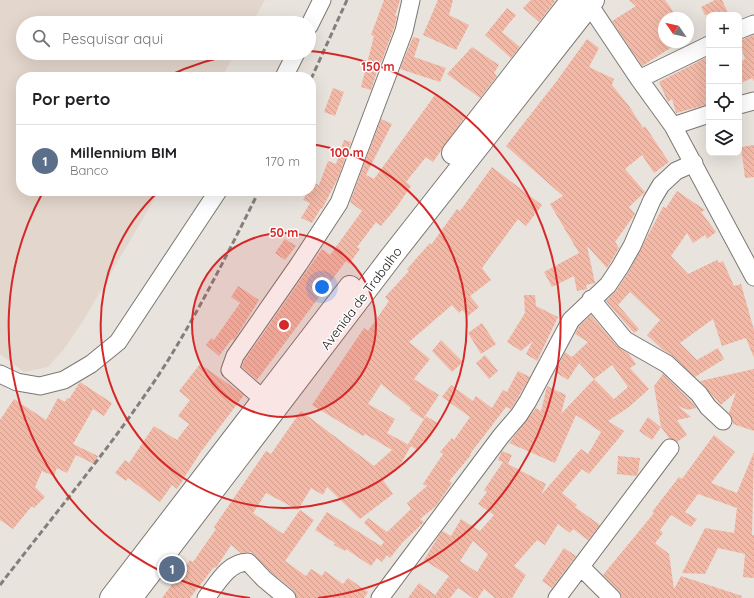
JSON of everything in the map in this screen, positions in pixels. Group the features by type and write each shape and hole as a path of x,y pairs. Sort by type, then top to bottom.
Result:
{"highway":[{"name":"Avenida de Trabalho","path":"110,598 169,536 514,87 585,1"},
{"name":"Avenida de Trabalho","path":"131,598 169,536 263,399 400,234"}],"street":[{"path":"314,16 322,0"},
{"path":"263,399 230,370 235,356 299,264 339,203 404,31 411,0"},
{"path":"585,1 673,126 754,276"},
{"path":"742,29 754,24"},
{"path":"639,79 706,46"},
{"path":"286,72 292,60"},
{"path":"742,104 754,101"},
{"path":"673,126 706,115"},
{"path":"380,598 501,436 519,415 568,325 591,299 608,284 620,268 632,246 652,200 661,185 676,171 694,163"},
{"path":"0,374 17,382 40,386 64,380 91,364 118,342 215,196"},
{"path":"591,299 625,340 667,364 699,394 708,407 723,421"},
{"path":"557,598 670,448"},
{"path":"206,598 230,568 239,562 248,562 264,579 287,598"},
{"path":"581,567 612,598"}],"shaded area":[{"path":"0,0 265,0 256,16 16,16 16,60 231,60 225,72 16,72 16,196 156,196 83,321 64,349 48,367 24,372 0,354"}],"building":[{"path":"384,0 400,0 395,16 397,16 394,28 371,90 361,87 374,36 371,35"},
{"path":"438,0 453,0 449,15 469,25 456,50 423,35"},
{"path":"531,0 555,1 539,22 523,8"},
{"path":"629,0 665,0 674,12 658,12 658,48 670,48 642,66 612,21 636,6"},
{"path":"715,0 722,0 728,12 706,12 705,15 701,7"},
{"path":"507,8 516,15 502,32 520,47 511,58 485,35"},
{"path":"754,35 754,81 752,78 742,83 742,60 745,59 742,50 742,40"},
{"path":"413,37 420,39 414,57 446,68 440,82 400,69"},
{"path":"587,39 599,48 589,67 614,79 612,85 629,106 643,128 645,126 669,162 654,173 642,155 625,169 645,192 629,207 635,214 615,242 619,248 607,268 587,246 595,283 586,285 587,289 577,291 574,276 552,287 544,272 579,253 550,204 563,196 506,146 556,82"},
{"path":"472,47 499,65 494,73 497,76 480,98 447,74"},
{"path":"706,58 706,105 676,113 672,99 668,102 659,82"},
{"path":"333,88 344,92 335,116 324,112"},
{"path":"435,95 465,117 433,162 426,157 406,182 411,186 396,208 381,226 376,222 357,247 360,249 349,264 346,261 257,380 242,367 244,361 322,249 330,255 362,211 350,202 381,119 392,124 366,175 374,179"},
{"path":"344,140 351,142 338,178 322,209 321,208 312,223 301,218 310,203 303,200 305,196 316,196 316,184 319,185 328,161 336,164"},
{"path":"754,145 754,177 745,178 742,147"},
{"path":"492,167 542,205 526,226 518,219 482,268 491,280 470,296 479,307 468,316 462,310 459,313 452,305 409,342 430,359 414,379 439,395 423,419 410,410 411,408 381,384 368,404 395,419 387,433 411,446 400,465 383,480 393,494 360,519 327,487 323,495 311,488 298,510 266,493 253,513 283,534 300,510 314,520 285,561 306,576 311,569 322,576 325,571 343,584 348,578 368,592 364,598 297,598 293,590 271,572 255,555 251,552 241,553 231,545 216,568 214,567 190,598 162,598 190,560 193,562 216,529 214,527 266,451 271,454 301,411 374,466 392,450 365,434 363,436 312,405 364,328 368,331 389,301 385,297 409,271 407,269 430,243 431,245 457,209 460,211"},
{"path":"677,191 705,210 701,212 716,232 707,239 705,235 693,243 687,233 671,256 688,274 717,260 719,263 723,261 734,286 741,284 754,330 754,358 746,338 722,346 713,319 680,343 697,360 718,348 724,359 695,377 674,357 663,350 647,335 660,320 630,292 618,305 639,329 634,333 606,301 616,291 628,273 663,207 666,208"},
{"path":"285,239 296,246 285,260 275,253"},
{"path":"238,286 259,300 234,340 232,339 219,356 206,345 211,338 214,340 240,303 231,297"},
{"path":"524,295 535,295 536,306 558,317 537,361 526,354 533,341 521,351 507,342 525,313"},
{"path":"591,315 617,346 629,354 636,364 630,368 649,389 629,407 608,421 624,431 589,474 582,469 562,493 577,505 575,507 600,525 588,540 573,529 570,533 558,524 545,545 537,540 514,566 526,575 512,598 495,598 484,589 478,598 473,598 458,588 450,598 408,598 419,583 435,595 449,576 424,560 442,531 451,536 461,519 480,531 494,515 478,504 487,492 484,490 503,462 498,460 502,451 512,455 508,464 546,484 541,495 581,449 588,454 601,432 576,415 555,463 509,443 536,408 541,411 547,386 566,395 561,414 594,379 579,363 568,380 555,372 565,352 572,357 588,342 575,334 579,326","holes":["612,365 628,387 614,399 594,379","473,541 488,554 477,572 460,561"]},
{"path":"482,323 496,344 481,354 468,333"},
{"path":"441,340 463,362 452,372 432,351"},
{"path":"485,355 498,371 489,379 476,363"},
{"path":"200,364 244,395 200,453 177,489 172,485 160,502 128,478 126,481 115,473 125,460 129,463 154,426 177,440 189,424 178,416 190,400 179,391"},
{"path":"754,369 754,431 733,424 729,413 736,392 721,405 700,381"},
{"path":"518,371 530,377 511,409 506,407 470,454 471,455 449,481 452,483 436,506 420,519 424,522 402,543 390,558 387,555 382,562 377,558 371,566 346,549 345,551 334,545 335,543 315,530 327,512 381,546 384,542 364,523 368,518 387,532 411,509 407,503 427,486 423,484 443,454 440,452 452,438 454,440 470,417 442,397 451,385 473,401 476,396 492,408 503,390 507,392"},
{"path":"663,374 691,401 696,408 688,410 678,406 691,417 677,420 687,435 677,442 669,438 661,427 654,386"},
{"path":"80,382 112,403 104,416 93,409 73,444 98,456 94,464 76,455 67,473 57,468 54,476 42,471 35,487 45,497 34,508 32,506 13,529 0,520 0,420 14,399 46,420 58,398 65,402 67,398 69,399"},
{"path":"426,416 439,424 426,443 423,441 417,450 408,444"},
{"path":"648,417 661,427 652,440 639,431"},
{"path":"714,435 735,452 711,483 737,493 754,452 752,535 754,535 754,578 743,577 745,554 718,548 705,574 682,573 705,528 734,533 737,508 698,494 685,512 697,519 691,527 671,515 660,530 663,533 655,543 669,554 674,589 681,576 742,596 741,598 622,598 619,591 603,575 654,513 652,512 679,477 682,479"},
{"path":"618,456 640,458 638,473 636,476 617,474"},
{"path":"564,548 576,556 552,588 542,581"}],"railway":[{"path":"314,72 347,0"},
{"path":"0,585 107,448 148,391 180,341 256,196"}],"place":[{"name":"Millennium BIM","path":"172,569"}]}
